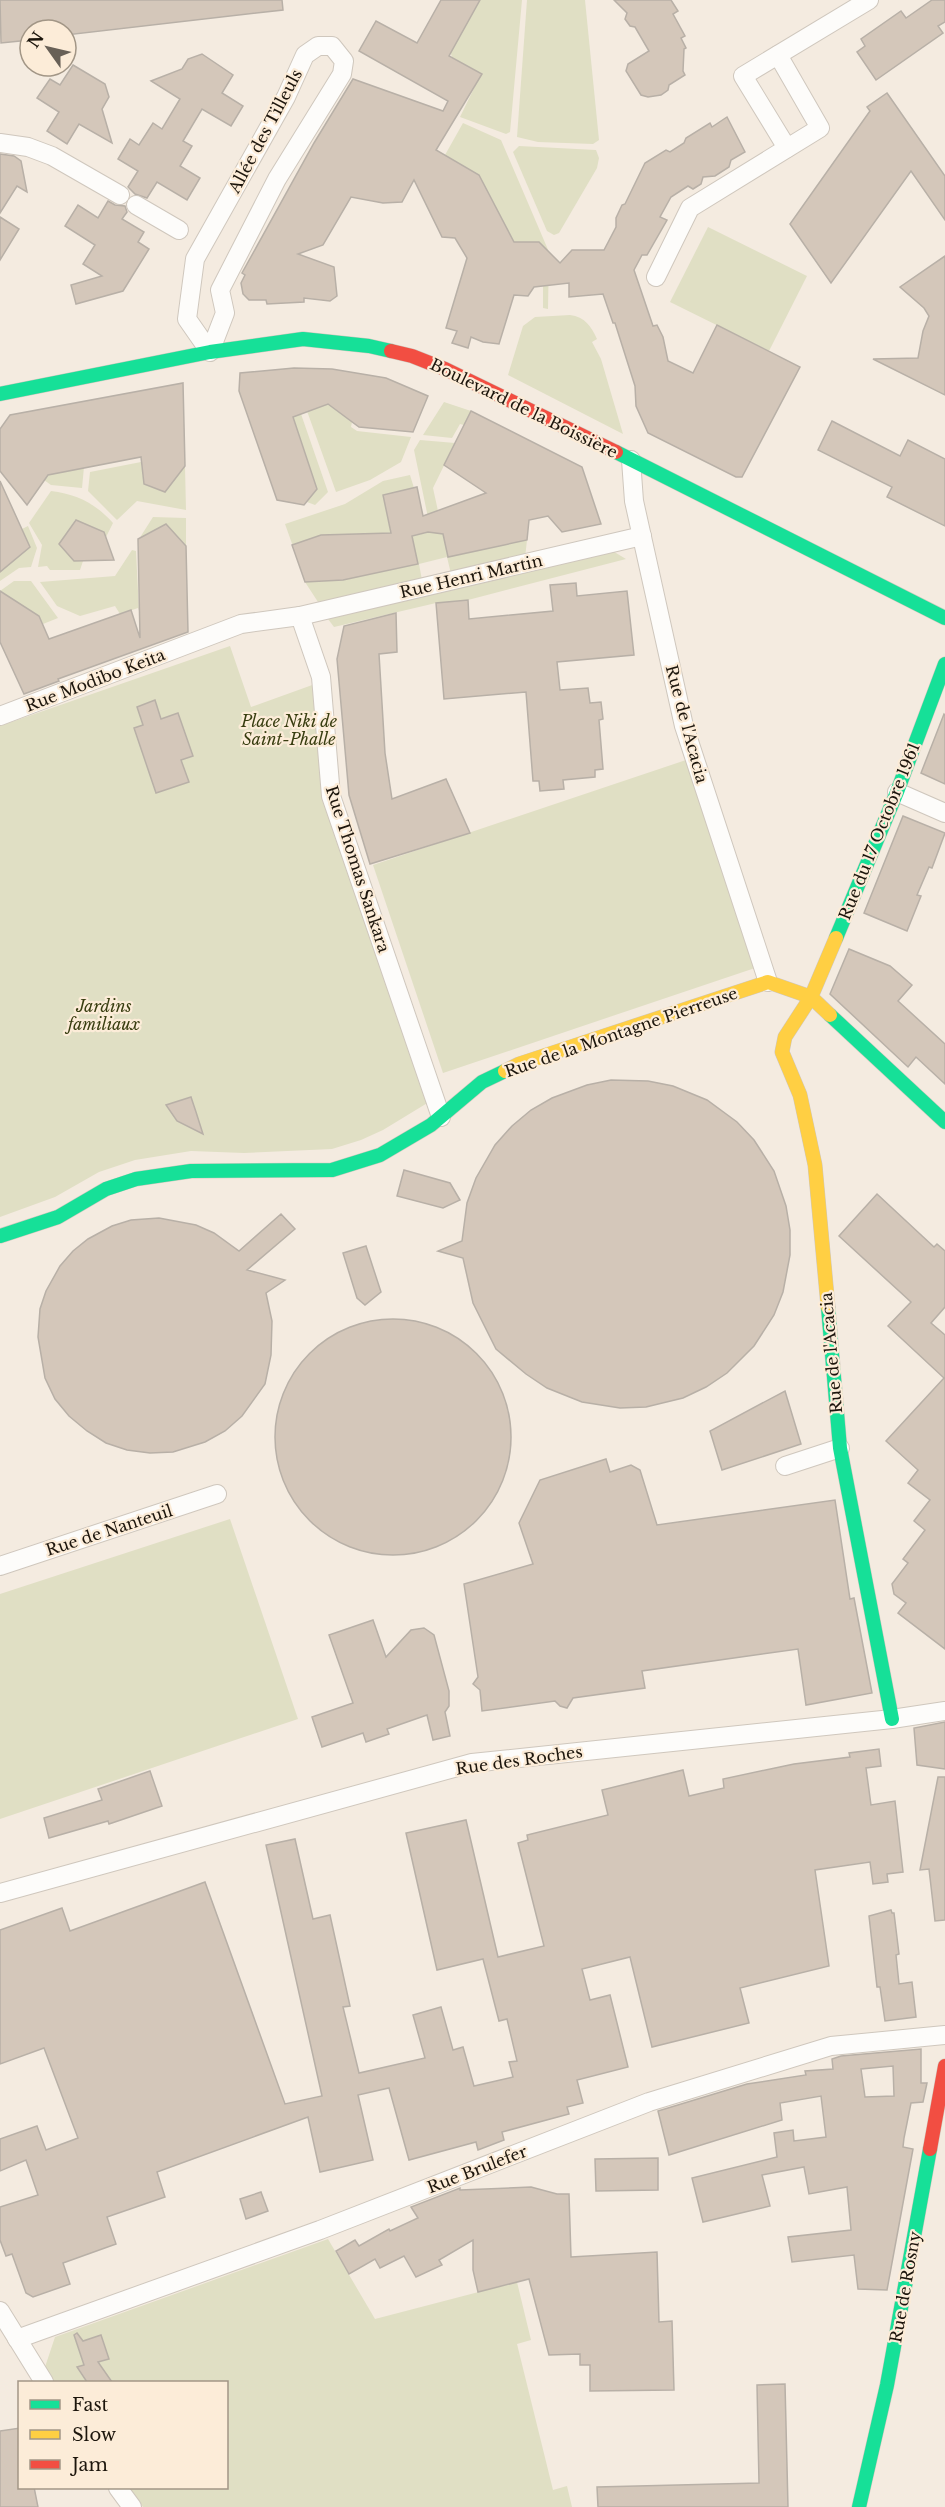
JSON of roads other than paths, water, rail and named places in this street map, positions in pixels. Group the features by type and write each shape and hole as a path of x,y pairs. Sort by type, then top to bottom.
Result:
{"street":[{"path":"787,148 742,76 868,0"},
{"name":"Allée des Tilleuls","path":"318,46 332,46 344,61 342,74 277,179 220,290 225,313 210,352 187,319 195,259 286,97 305,55 318,46"},
{"path":"656,277 690,208 820,128 778,55"},
{"path":"0,143 28,147 52,156 120,195"},
{"path":"136,205 179,230"},
{"name":"Boulevard de la Boissière","path":"0,394 210,352 303,339 369,346 412,356 445,369 631,460 945,618"},
{"name":"Rue de l'Acacia","path":"631,460 634,501 684,726 768,982"},
{"name":"Rue Henri Martin","path":"190,644 241,624 300,616 642,536"},
{"name":"Rue Thomas Sankara","path":"300,616 321,677 331,796 441,1117"},
{"name":"Rue Modibo Keita","path":"2,709 190,644"},
{"name":"Rue du 17 Octobre 1961","path":"811,997 897,792 945,664"},
{"path":"897,792 945,813"},
{"path":"768,982 811,997 945,1122"},
{"name":"Rue de la Montagne Pierreuse","path":"0,1236 58,1217 106,1190 136,1179 191,1171 332,1170 380,1155 441,1117 482,1082 519,1064 768,982"},
{"name":"Rue de l'Acacia","path":"811,997 785,1037 782,1052 800,1095 815,1165 840,1448 892,1719"},
{"path":"785,1466 840,1448"},
{"name":"Rue de Nanteuil","path":"0,1566 218,1494"},
{"name":"Rue des Roches","path":"0,1893 472,1763 892,1719 945,1711"},
{"name":"Rue Brulefer","path":"17,2339 321,2230 649,2102 831,2046 945,2034"},
{"name":"Rue de Rosny","path":"859,2507 887,2385 945,2066"},
{"path":"0,2311 43,2381"},
{"path":"119,2489 132,2507"}],"park label":[{"name":"Place Niki de Saint-Phalle","path":"289,730"},
{"name":"Jardins familiaux","path":"104,1015"}]}
